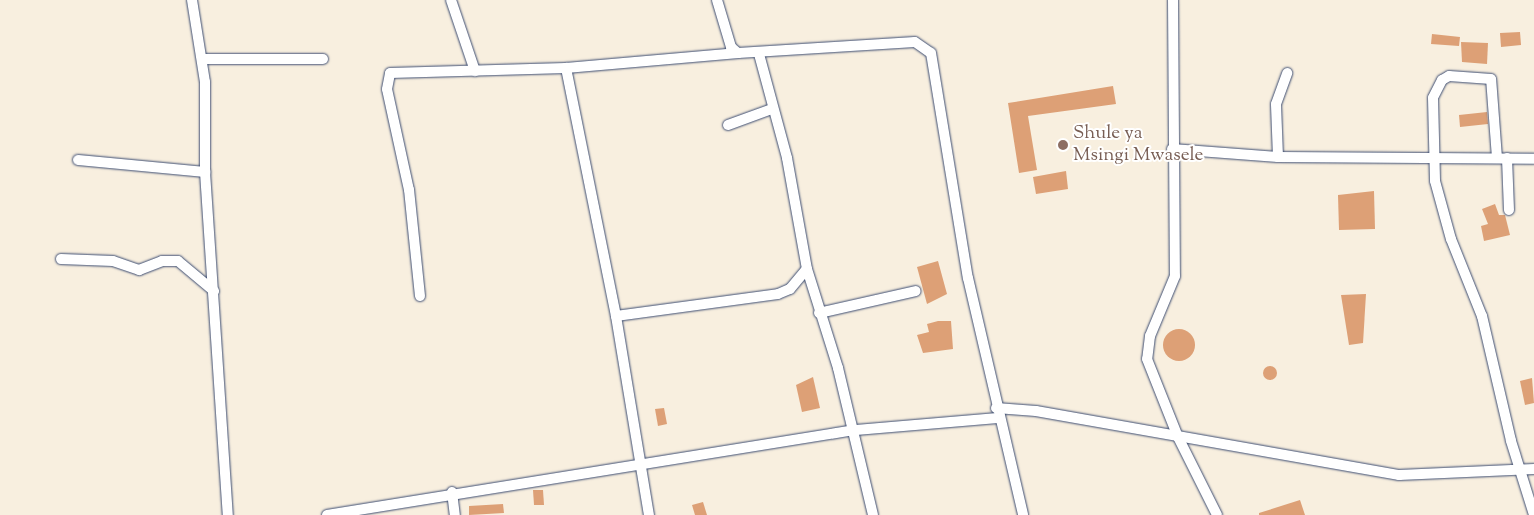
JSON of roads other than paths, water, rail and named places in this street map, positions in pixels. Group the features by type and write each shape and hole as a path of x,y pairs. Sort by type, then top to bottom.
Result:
{"street":[{"path":"192,0 203,59 205,172 228,515"},
{"path":"451,0 474,71"},
{"path":"717,0 731,47 738,53"},
{"path":"1173,0 1172,149 1175,276 1147,351 1178,437 1217,515"},
{"path":"420,296 408,190 386,78 390,73 410,70 474,71 566,68 738,53 759,54 882,42 915,42 928,48 936,68 956,214 997,413 1023,515"},
{"path":"759,54 787,158 807,269 855,430 873,515"},
{"path":"203,59 323,59"},
{"path":"566,68 616,316 649,515"},
{"path":"1278,157 1276,104 1287,73"},
{"path":"1509,210 1492,82 1474,76 1450,76 1436,86 1433,158 1451,239 1489,341 1519,470 1534,515"},
{"path":"728,125 772,108"},
{"path":"1172,149 1278,157 1534,159"},
{"path":"78,160 205,172"},
{"path":"60,259 113,261 139,270 162,261 178,261 214,291"},
{"path":"616,316 778,294 790,289 807,269"},
{"path":"819,313 916,291"},
{"path":"326,515 452,492 640,466 855,430 1036,410 1178,437 1399,475 1534,469"},
{"path":"452,492 455,515"}],"place":[{"name":"Shule ya Msingi Mwasele","path":"1063,145"}]}
